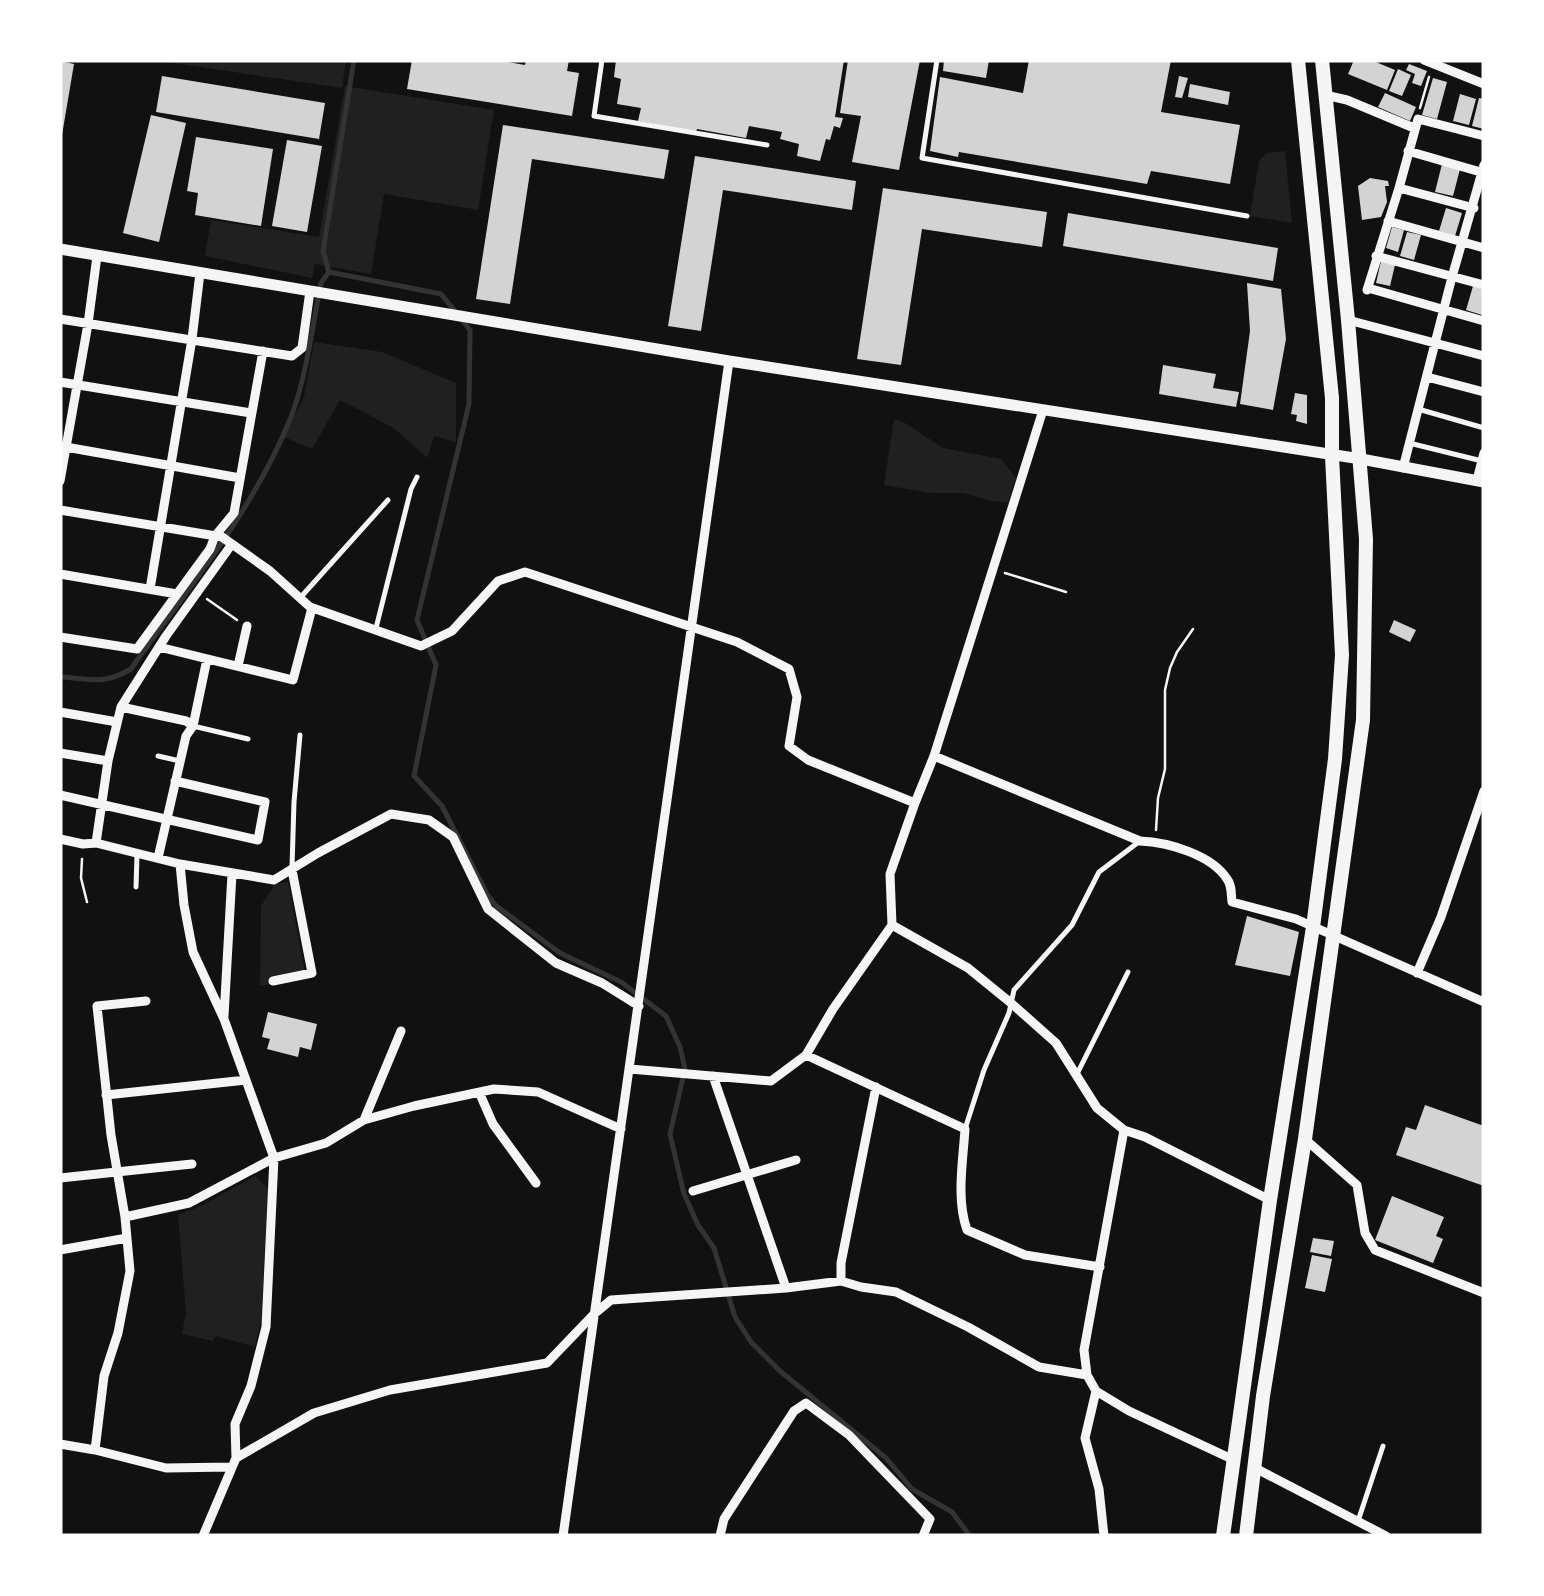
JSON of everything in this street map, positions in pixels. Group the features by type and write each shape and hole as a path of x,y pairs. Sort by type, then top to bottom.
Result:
{"main road":[{"path":"1224,1536 1270,1200 1313,927 1335,760 1342,654 1332,398 1298,60"},
{"path":"1246,1536 1263,1396 1305,1139 1363,720 1366,538 1322,60"}],"street":[{"path":"1427,61 1484,84"},
{"path":"1325,94 1416,124 1484,136"},
{"path":"1416,124 1368,290 1484,321"},
{"path":"1403,468 1452,277 1479,209 1483,170 1408,152"},
{"path":"1398,188 1479,209"},
{"path":"1388,221 1484,248"},
{"path":"60,249 1480,481 1483,457"},
{"path":"60,481 97,256"},
{"path":"1376,256 1484,285"},
{"path":"150,589 200,273"},
{"path":"60,319 292,356 302,348 310,290"},
{"path":"1348,320 1484,356"},
{"path":"60,637 137,649 210,549 215,536 234,513 263,351"},
{"path":"564,1536 729,361"},
{"path":"1427,377 1484,392"},
{"path":"60,382 252,413"},
{"path":"630,1069 771,1081 806,1055 833,1008 892,925 890,874 934,756 1044,410"},
{"path":"63,446 240,478"},
{"path":"60,510 222,538 270,571 312,608 421,646 452,632 498,580 525,572 736,642 789,669 797,697 789,746 808,760 916,804"},
{"path":"96,844 108,762 121,708 232,544"},
{"path":"60,574 177,594"},
{"path":"159,647 294,680 312,608"},
{"path":"238,666 247,626"},
{"path":"158,858 207,659"},
{"path":"121,708 186,721 193,726"},
{"path":"60,712 118,722"},
{"path":"60,753 108,762"},
{"path":"934,756 1140,841 1156,841 1210,860 1230,881 1232,902 1296,920 1484,1002"},
{"path":"60,796 258,840 266,798 175,782"},
{"path":"1417,973 1481,810 1484,792"},
{"path":"60,839 274,880 391,814 429,820 453,836 488,909 556,963 602,982 639,1006"},
{"path":"180,864 194,952 224,1020 274,1158 266,1326 251,1386 235,1424 234,1462 203,1536"},
{"path":"273,981 312,973 292,870"},
{"path":"224,1020 232,874"},
{"path":"892,925 968,968 1011,1003 1056,1043 1097,1108 1124,1130 1270,1200"},
{"path":"95,1450 104,1376 118,1332 130,1271 97,1006 146,1001"},
{"path":"364,1120 402,1031"},
{"path":"806,1055 965,1129 961,1184 963,1218 968,1230 1025,1256 1100,1267"},
{"path":"713,1076 786,1288"},
{"path":"106,1095 246,1080"},
{"path":"841,1281 876,1087"},
{"path":"125,1217 189,1202 274,1158 326,1143 364,1120 494,1089 538,1092 621,1130"},
{"path":"479,1092 493,1124 536,1183"},
{"path":"1124,1130 1084,1350 1087,1376 1096,1391 1234,1460"},
{"path":"1305,1139 1356,1185 1365,1232 1376,1250 1484,1293"},
{"path":"693,1191 796,1160"},
{"path":"60,1178 192,1164"},
{"path":"60,1250 127,1238"},
{"path":"60,1444 166,1468 234,1462 314,1413 390,1390 547,1362 611,1300 841,1281 896,1292 1039,1368 1087,1376"},
{"path":"1096,1391 1084,1438 1099,1489 1104,1536"},
{"path":"720,1536 724,1519 794,1411 806,1403 849,1434 930,1519 923,1536"},
{"path":"1255,1468 1381,1535"}],"lane":[{"path":"602,60 594,116 767,144"},
{"path":"938,60 922,158 1247,216"},
{"path":"1418,409 1484,428"},
{"path":"1410,443 1483,457"},
{"path":"376,630 417,477"},
{"path":"300,598 388,500"},
{"path":"193,726 248,739"},
{"path":"292,870 300,736"},
{"path":"158,756 180,761"},
{"path":"965,1129 1014,990 1072,924 1099,872 1140,841"},
{"path":"136,887 137,854"},
{"path":"1076,1076 1128,972"},
{"path":"1358,1522 1382,1446"}],"path":[{"path":"1416,124 1427,61"},
{"path":"994,569 1066,592"},
{"path":"197,592 247,626"},
{"path":"1156,841 1158,798 1165,768 1165,690 1177,652 1193,628"},
{"path":"83,844 81,878 87,902"}],"shaded area":[{"path":"153,60 346,60 342,88"},
{"path":"345,86 494,110 478,210 384,194 371,274 315,264 312,278 205,256 211,220 319,237"},
{"path":"1285,151 1292,223 1250,216 1259,161 1267,153"},
{"path":"314,342 382,352 456,383 456,442 434,436 427,458 394,428 340,400 312,449 284,437 304,397"},
{"path":"894,419 943,448 1001,459 1016,478 1008,502 884,485"},
{"path":"288,882 306,978 260,986 261,906 275,884"},
{"path":"255,1176 268,1189 261,1321 255,1347 216,1336 213,1341 182,1334 186,1312 178,1215"}],"building":[{"path":"412,60 496,60 525,65 526,60 569,60 567,71 579,73 572,116 407,89"},
{"path":"616,60 844,60 835,117 843,118 840,128 834,126 830,140 826,139 820,161 797,156 799,144 780,139 782,132 749,126 746,138 638,121 641,108 617,104 621,79 614,77"},
{"path":"848,60 920,60 899,170 852,162 861,116 840,113"},
{"path":"944,60 989,60 986,78 943,71"},
{"path":"1029,60 1171,60 1161,112 1240,125 1230,184 1151,171 1147,184 959,152 958,157 930,151 940,77 1023,93"},
{"path":"1354,60 1371,60 1395,70 1387,90 1348,74"},
{"path":"60,61 74,64 62,135 60,135"},
{"path":"1409,64 1427,71 1421,86 1412,83 1415,74 1406,70"},
{"path":"1398,69 1411,75 1402,96 1389,91"},
{"path":"162,76 325,103 319,139 156,112"},
{"path":"1179,76 1188,78 1182,98 1175,97"},
{"path":"1433,78 1447,82 1437,119 1422,115"},
{"path":"1190,84 1230,92 1228,105 1188,97"},
{"path":"1385,93 1416,107 1410,121 1378,107"},
{"path":"1460,94 1476,99 1469,125 1453,121"},
{"path":"1479,98 1484,99 1484,129 1472,126"},
{"path":"151,115 186,123 159,242 123,233"},
{"path":"503,125 669,150 664,179 532,159 510,304 476,299"},
{"path":"196,137 273,149 261,226 195,215 198,193 187,191"},
{"path":"287,140 322,146 307,232 272,226"},
{"path":"695,156 856,181 852,210 723,190 701,331 668,326"},
{"path":"1442,164 1460,169 1453,196 1435,192"},
{"path":"1370,178 1388,181 1387,202 1381,217 1362,220 1358,186"},
{"path":"883,188 1047,212 1042,247 922,229 901,365 857,359"},
{"path":"1446,208 1462,213 1455,236 1439,231"},
{"path":"1068,213 1278,248 1273,281 1063,246"},
{"path":"1392,227 1404,230 1398,252 1386,248"},
{"path":"1407,232 1421,235 1414,260 1400,256"},
{"path":"1381,261 1395,265 1390,286 1376,283"},
{"path":"1247,283 1281,289 1286,339 1273,410 1240,404 1250,331"},
{"path":"1473,286 1484,289 1482,315 1466,310"},
{"path":"1163,365 1216,374 1213,388 1239,392 1236,407 1159,394"},
{"path":"1295,393 1307,395 1307,424 1296,421 1297,415 1291,414"},
{"path":"1394,620 1416,630 1410,642 1389,632"},
{"path":"1247,916 1299,932 1290,976 1235,965"},
{"path":"268,1012 317,1024 311,1050 300,1047 298,1057 267,1049 270,1039 262,1037"},
{"path":"1425,1105 1484,1126 1484,1186 1396,1155 1406,1127 1416,1130"},
{"path":"1392,1196 1444,1217 1436,1236 1443,1239 1433,1263 1375,1240"},
{"path":"1313,1238 1334,1241 1331,1256 1310,1252"},
{"path":"1312,1255 1332,1259 1325,1292 1305,1288"}],"waterway":[{"path":"354,60 323,251 329,272 441,294 455,311"},
{"path":"64,677 106,679 131,669 239,516 276,451 297,401 321,283 329,272"},
{"path":"462,320 470,330 469,404 417,620 436,665 414,776 442,806 495,905 560,953 621,982 666,1016 685,1069 670,1134 684,1194 714,1248 735,1317 751,1342 780,1371 886,1458 912,1489 952,1512 970,1536"}]}
